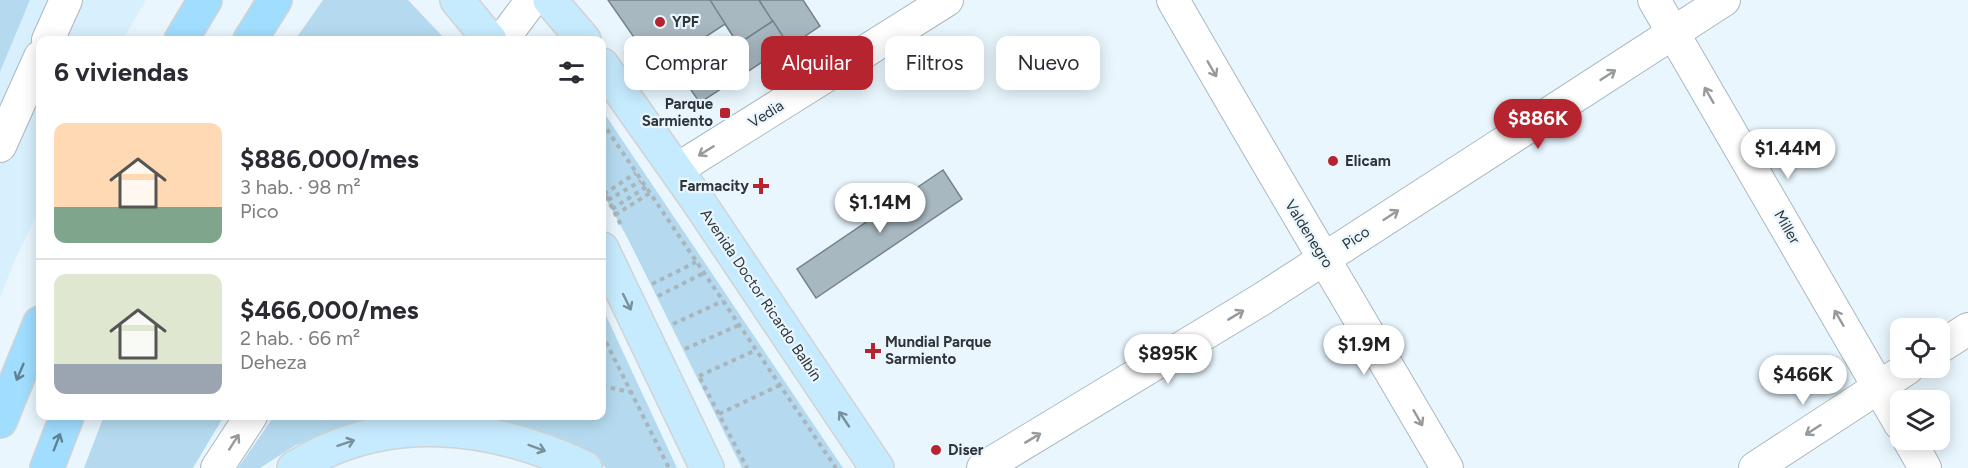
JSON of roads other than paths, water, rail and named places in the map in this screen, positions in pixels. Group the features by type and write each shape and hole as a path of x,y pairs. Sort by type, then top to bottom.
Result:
{"highway":[{"path":"252,36 275,0"},
{"path":"183,36 203,3"},
{"path":"0,421 36,333"},
{"path":"47,468 65,420"}],"main road":[{"path":"457,0 487,36"},
{"path":"550,0 581,36"},
{"name":"Avenida Doctor Ricardo Balbín","path":"606,71 676,170 876,468"},
{"path":"606,257 707,468"},
{"path":"294,468 337,446 364,437 420,429 475,432 521,442 558,455 585,468"}],"street":[{"path":"50,36 66,0"},
{"path":"505,36 532,0"},
{"name":"Vedia","path":"676,170 947,0"},
{"name":"Valdenegro","path":"1173,0 1278,184 1325,258 1447,468"},
{"name":"Miller","path":"1654,0 1890,406"},
{"name":"Pico","path":"983,468 1262,299 1724,0"},
{"path":"0,146 36,66"},
{"path":"1950,341 1968,329"},
{"path":"1755,468 1892,378"},
{"path":"217,468 248,420"},
{"path":"1915,450 1926,468"}],"place":[{"name":"YPF","path":"660,22"},
{"name":"Parque Sarmiento","path":"725,113"},
{"name":"Elicam","path":"1333,161"},
{"name":"Farmacity","path":"761,186"},
{"name":"Mundial Parque Sarmiento","path":"873,351"},
{"name":"Diser","path":"936,450"}]}
